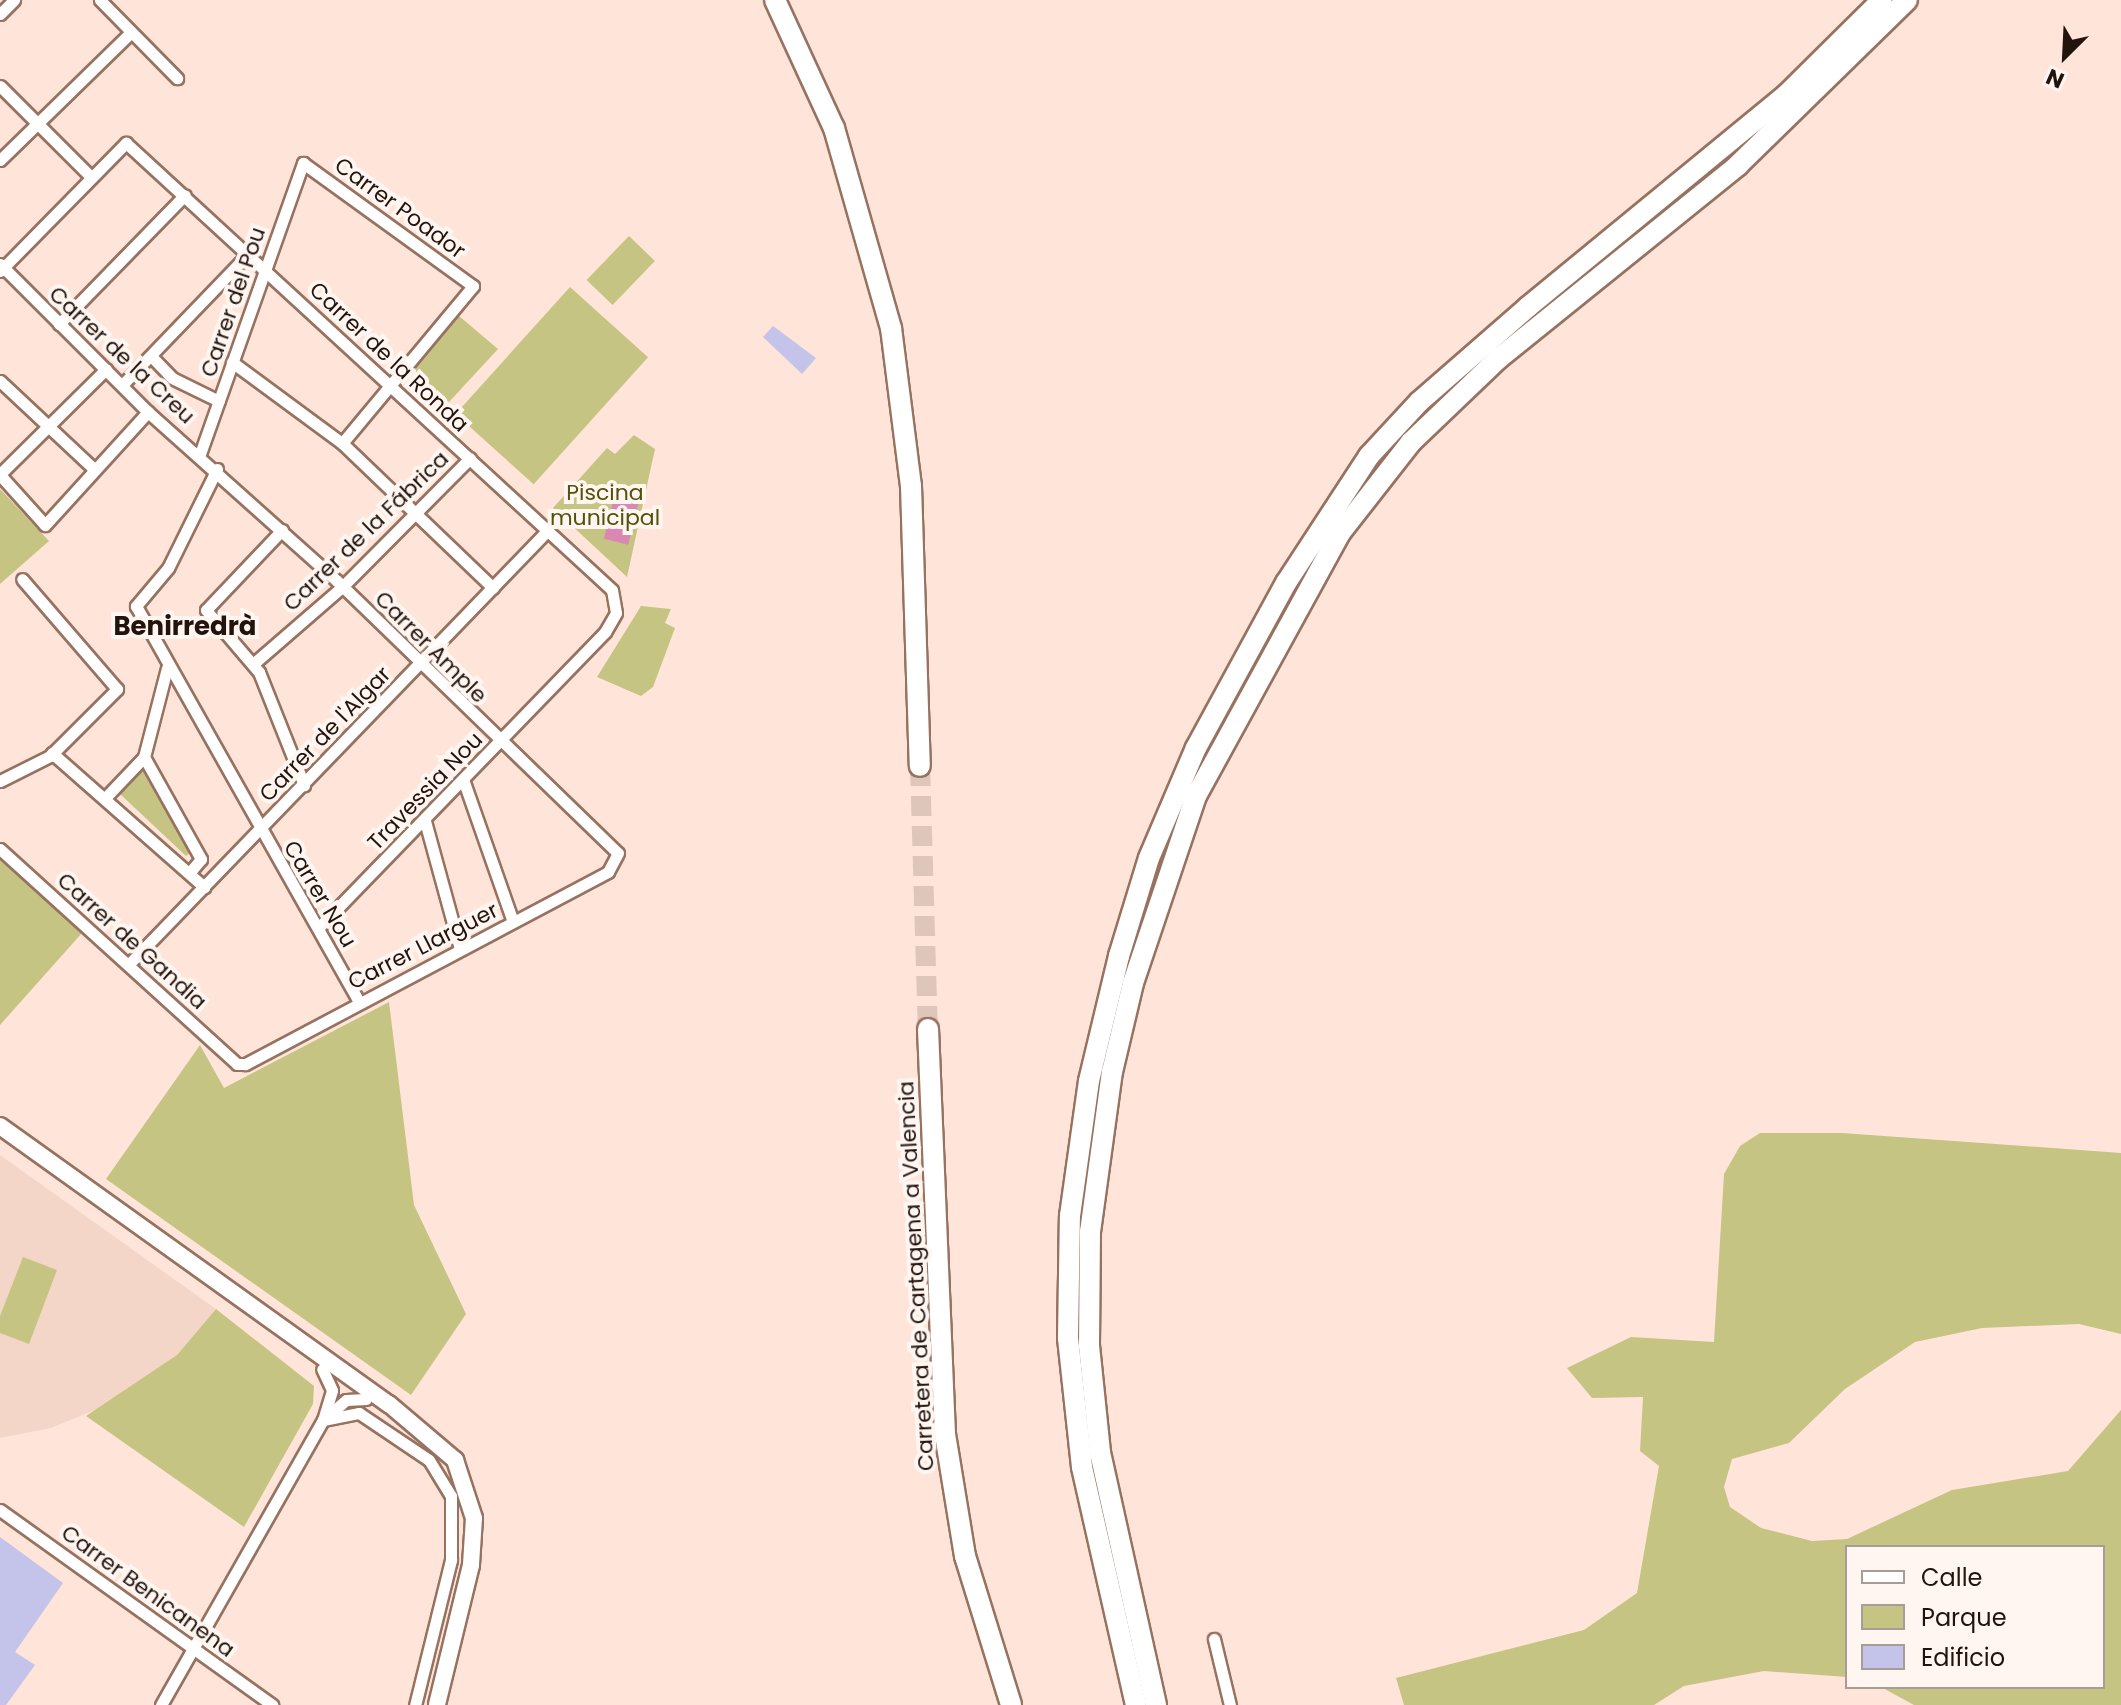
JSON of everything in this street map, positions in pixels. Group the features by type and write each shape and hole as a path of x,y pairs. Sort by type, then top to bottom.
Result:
{"highway":[{"path":"775,0 834,128 891,328 911,486 920,766"},
{"path":"1136,1705 1082,1467 1068,1338 1070,1216 1089,1081 1119,956 1149,858 1196,748 1294,571 1379,445 1528,307 1774,106 1882,0"},
{"path":"1156,1705 1100,1452 1089,1345 1090,1232 1112,1072 1133,983 1196,796 1332,546 1411,442 1498,359 1738,165 1858,55 1907,0"},
{"name":"Carretera de Cartagena a Valencia","path":"928,1029 950,1478 975,1595 1011,1705"}],"street":[{"path":"0,14 14,0"},
{"path":"100,0 177,78"},
{"path":"0,160 131,32"},
{"path":"0,86 91,177 1,268"},
{"name":"Carrer de la Ronda","path":"91,177 126,143 606,582 616,606"},
{"name":"Carrer del Pou","path":"200,454 303,163"},
{"name":"Carrer Poador","path":"303,163 473,286 389,383"},
{"path":"59,324 185,195"},
{"path":"122,385 247,255"},
{"name":"Carrer de la Creu","path":"1,268 148,412 217,469"},
{"path":"151,356 172,378 219,401"},
{"path":"232,362 342,443 493,588"},
{"path":"106,369 0,474 45,525 148,412"},
{"path":"0,381 94,469"},
{"path":"342,443 389,383"},
{"name":"Carrer de la Fábrica","path":"253,664 343,586 470,458"},
{"name":"Carrer Ample","path":"217,469 343,586 499,743 618,853"},
{"name":"Carrer Nou","path":"217,469 171,562 136,606 167,668 359,1002"},
{"path":"282,530 206,610 253,664 304,785"},
{"name":"Carrer de l'Algar","path":"129,964 260,832 548,530"},
{"path":"0,781 52,753 117,689 22,579"},
{"name":"Travessia Nou","path":"318,928 464,782 605,632 616,606"},
{"path":"105,798 144,757 167,668"},
{"path":"52,753 204,887"},
{"path":"144,757 201,859 190,872"},
{"path":"464,782 513,922"},
{"path":"425,821 460,949"},
{"name":"Carrer de Gandia","path":"0,849 237,1064"},
{"name":"Carrer Llarguer","path":"237,1064 608,872 618,853"},
{"path":"0,1126 389,1404 455,1460 474,1518 471,1565 437,1705"},
{"path":"0,1140 366,1399 447,1468 466,1520 464,1563 429,1705"},
{"path":"161,1705 323,1420 332,1390 322,1369"},
{"path":"323,1420 346,1400 366,1399"},
{"path":"323,1420 359,1413 429,1460 451,1496 451,1560 415,1705"},
{"name":"Carrer Benicanena","path":"0,1510 272,1705"},
{"path":"1214,1639 1230,1705"}],"shaded area":[{"path":"615,494 639,500 628,545 604,539"},
{"path":"0,1155 216,1309 177,1355 112,1403 51,1428 0,1438"}],"green space":[{"path":"629,236 655,261 613,305 587,280"},
{"path":"570,287 648,357 534,484 456,414"},
{"path":"459,316 498,349 449,402 417,377 415,365"},
{"name":"Piscina municipal","path":"634,435 655,449 627,577 553,508 607,448 615,454"},
{"path":"0,489 49,541 0,584"},
{"path":"641,606 671,609 665,623 675,628 653,687 641,696 597,677"},
{"path":"142,770 191,852 186,856 120,794"},
{"path":"0,860 82,933 0,1025"},
{"path":"389,1002 414,1205 466,1314 411,1395 106,1179 200,1045 224,1088"},
{"path":"1760,1133 1842,1133 2121,1153 2121,1334 2079,1324 1982,1328 1915,1342 1845,1389 1789,1443 1732,1459 1724,1487 1730,1507 1761,1528 1812,1541 1847,1539 1952,1490 2068,1471 2121,1410 2121,1705 1914,1705 1885,1689 2105,1689 2105,1545 1845,1545 1845,1677 1764,1671 1684,1686 1654,1705 1404,1705 1396,1678 1584,1630 1637,1593 1659,1466 1640,1451 1643,1397 1592,1398 1567,1368 1631,1337 1714,1342 1724,1174 1740,1146"},
{"path":"23,1257 57,1270 29,1344 0,1333 0,1316"},
{"path":"216,1309 314,1386 313,1404 244,1527 86,1416 177,1355"}],"building":[{"path":"773,326 816,358 802,374 763,337"},
{"path":"0,1537 63,1583 15,1652 35,1665 6,1705 0,1705"}],"tunnel":[{"path":"920,766 928,1029"}],"district":[{"name":"Benirredrà","path":"185,627"}]}
